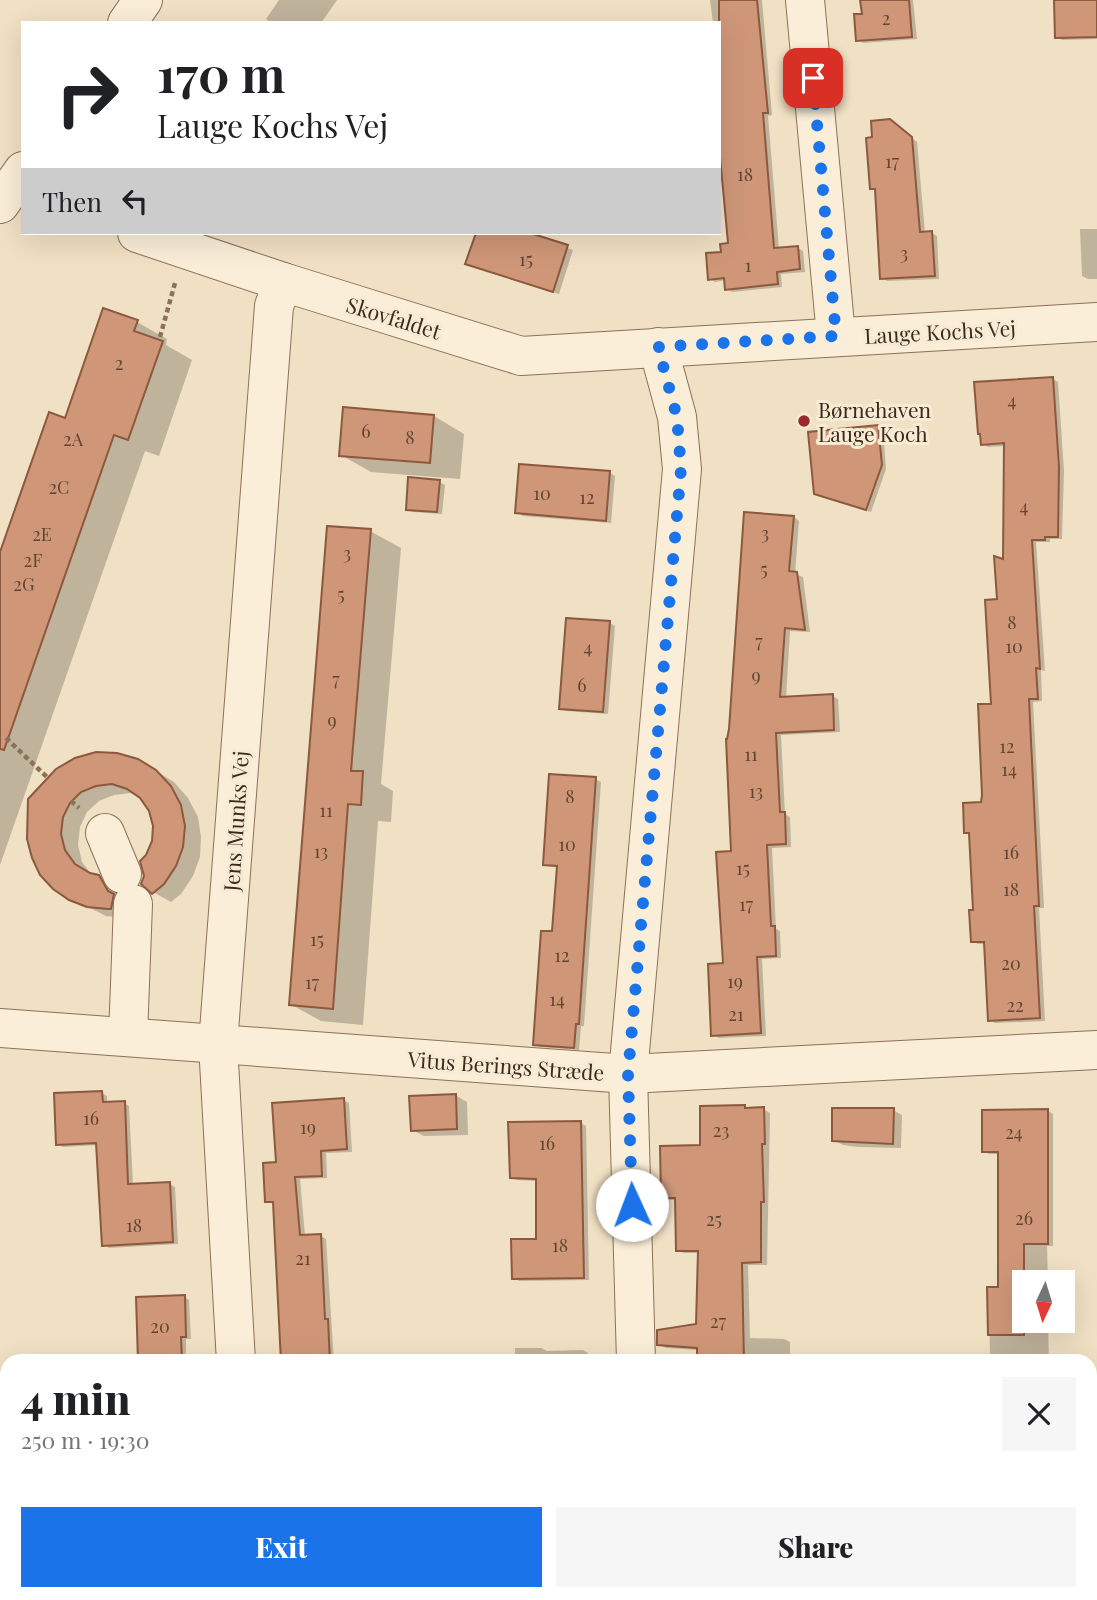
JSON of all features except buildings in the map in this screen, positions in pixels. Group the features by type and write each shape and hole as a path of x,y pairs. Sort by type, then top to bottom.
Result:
{"street":[{"path":"128,21 143,0"},
{"path":"805,0 836,336"},
{"name":"Skovfaldet","path":"143,235 521,356 658,347"},
{"name":"Jens Munks Vej","path":"236,1354 218,1044 274,306 283,282"},
{"name":"Lauge Kochs Vej","path":"658,347 1097,322"},
{"path":"636,1354 628,1074 681,469 677,417 658,347"},
{"path":"105,833 127,889 128,1037"},
{"name":"Vitus Berings Stræde","path":"0,1028 628,1074 1097,1050"}],"path":[{"path":"160,337 184,249"},
{"path":"6,738 48,778"}],"place":[{"name":"Børnehaven Lauge Koch","path":"804,421"}],"route":[{"path":"632,1205 628,1074 681,469 677,417 658,347 836,336 813,78"}]}
